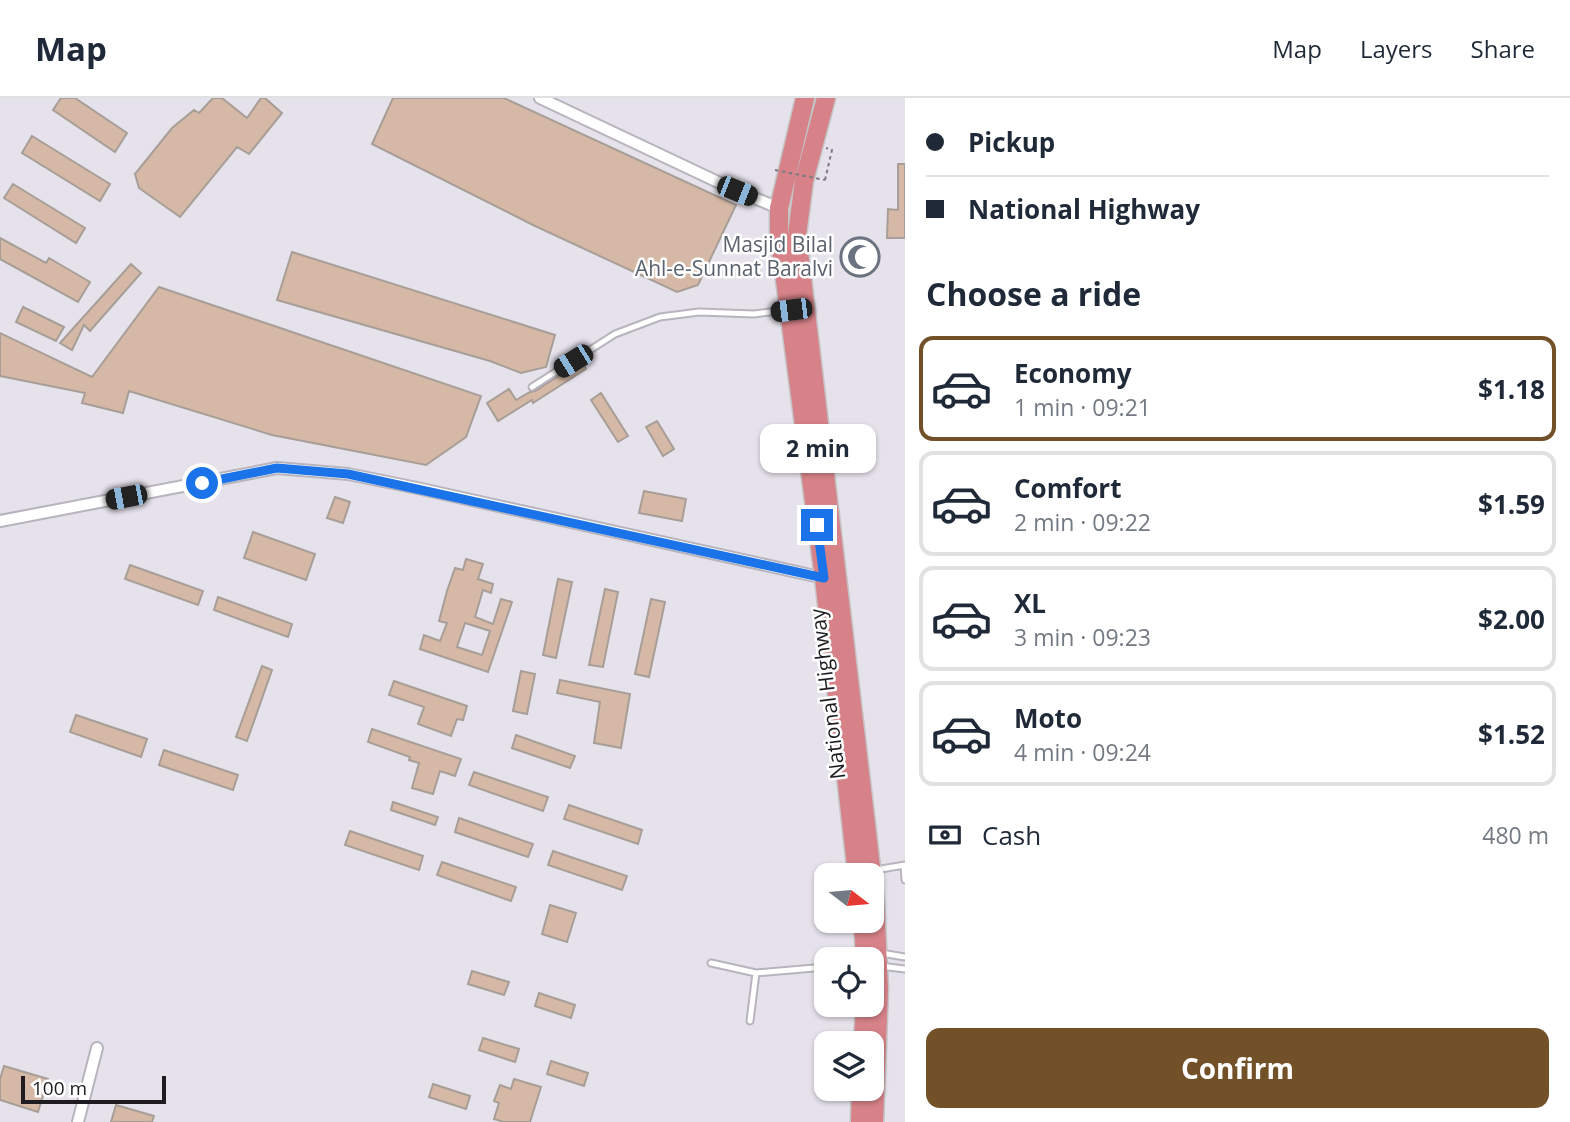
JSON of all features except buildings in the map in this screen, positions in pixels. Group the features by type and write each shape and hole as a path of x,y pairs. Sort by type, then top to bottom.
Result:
{"highway":[{"name":"National Highway","path":"805,98 799,114 779,208 779,234 864,863"},
{"name":"National Highway","path":"826,98 804,181 797,235 864,863"},
{"name":"National Highway","path":"874,1122 879,1017"},
{"path":"860,1122 861,1101"}],"street":[{"path":"540,98 737,191 779,208"},
{"path":"0,521 277,468 348,474 824,578"},
{"path":"78,1122 96,1048"}],"lane":[{"path":"532,387 615,334 660,317 791,310"},
{"path":"884,869 904,865 905,880"},
{"path":"884,958 905,957"},
{"path":"884,962 905,969"},
{"path":"711,963 756,973 814,968"},
{"path":"750,1021 756,973"}],"path":[{"path":"775,170 825,180 832,150"}],"place":[{"name":"Masjid Bilal Ahl-e-Sunnat Baralvi","path":"860,257"}],"route":[{"path":"202,483 277,468 348,474 824,578 817,525"}]}
